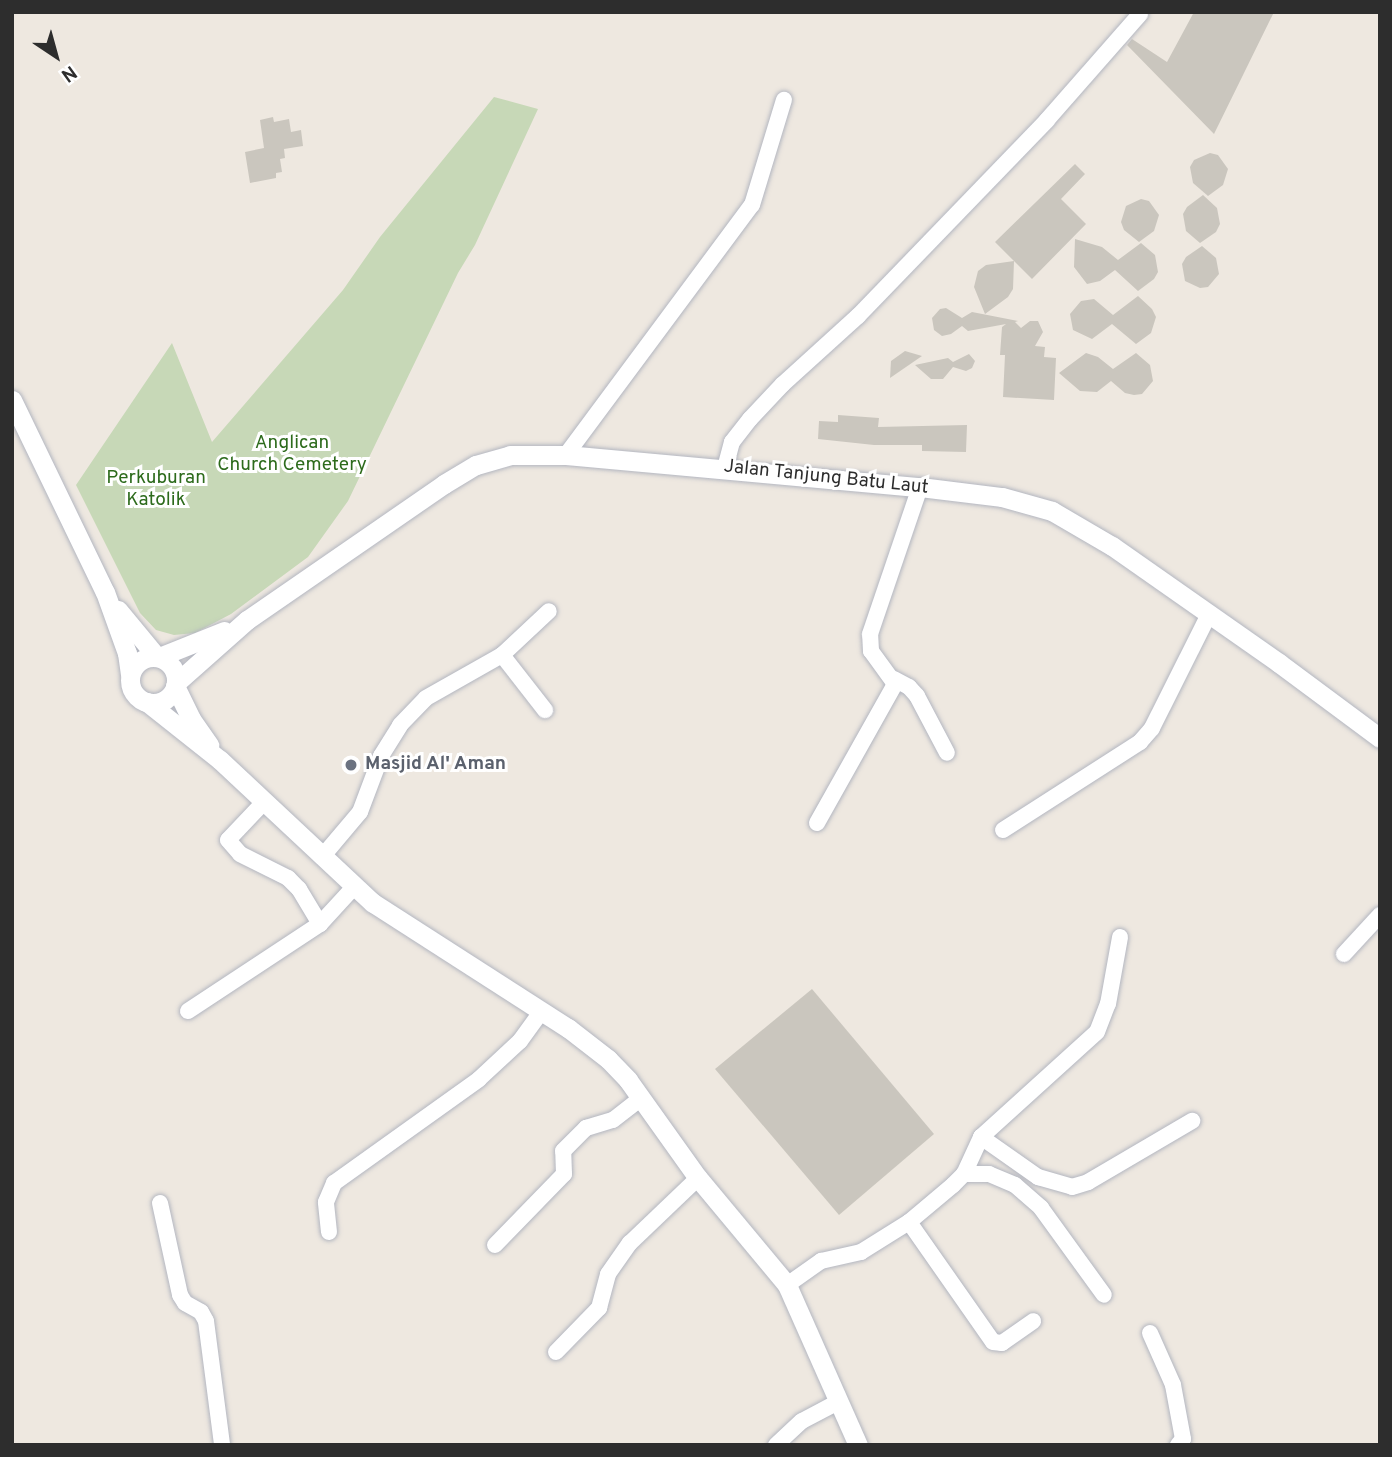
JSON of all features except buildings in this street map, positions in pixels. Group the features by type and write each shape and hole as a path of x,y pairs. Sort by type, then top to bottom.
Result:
{"street":[{"path":"725,468 732,442 750,419 783,384 858,316 1047,120 1140,14"},
{"path":"566,455 752,205 784,100"},
{"path":"12,400 105,592 127,653 131,689 220,760 354,887 412,929 584,1039 608,1059 641,1098 698,1178 787,1285 858,1445"},
{"name":"Jalan Tanjung Batu Laut","path":"176,684 247,620 444,484 476,465 510,455 566,455 920,487 1002,497 1052,511 1112,545 1380,738"},
{"path":"920,487 870,634 871,650 894,680 909,687 917,696 947,753"},
{"path":"105,592 158,657 170,664 191,719 220,760"},
{"path":"322,857 360,812 381,756 400,725 426,698 502,655 549,611"},
{"path":"1003,830 1140,742 1152,728 1208,616"},
{"name":"Jalan Tanjung Batu Laut","path":"158,657 247,620"},
{"path":"502,655 545,710"},
{"path":"130,674 137,663 158,657"},
{"path":"817,823 893,690 894,680"},
{"path":"147,702 167,698 176,684"},
{"path":"264,802 228,840 240,854 288,878 304,896 320,924"},
{"path":"188,1011 320,924 354,887"},
{"path":"1344,954 1380,915"},
{"path":"787,1285 821,1261 861,1252 909,1222 964,1174 981,1138 1097,1032 1108,1004 1120,937"},
{"path":"329,1232 326,1202 334,1183 479,1079 520,1041 542,1011"},
{"path":"495,1245 564,1174 563,1151 586,1128 613,1120 641,1098"},
{"path":"981,1138 1038,1177 1072,1187 1088,1182 1192,1121"},
{"path":"964,1174 989,1174 1015,1185 1041,1208 1104,1295"},
{"path":"555,1352 599,1308 608,1273 630,1242 698,1178"},
{"path":"160,1203 180,1295 186,1303 201,1312 206,1321 222,1445"},
{"path":"909,1222 993,1342 1002,1343 1033,1321"},
{"path":"1150,1333 1172,1385 1183,1438 1178,1445"},
{"path":"776,1445 802,1421 838,1402"}],"green space":[{"name":"Anglican Church Cemetery","path":"494,97 538,109 475,245 458,273 348,501 308,557 231,614 195,633 174,635 156,630 140,613 76,485 172,343 212,442 343,290 380,237"}],"place":[{"name":"Masjid Al' Aman","path":"351,765"}],"park label":[{"name":"Perkuburan Katolik","path":"156,490"}]}
